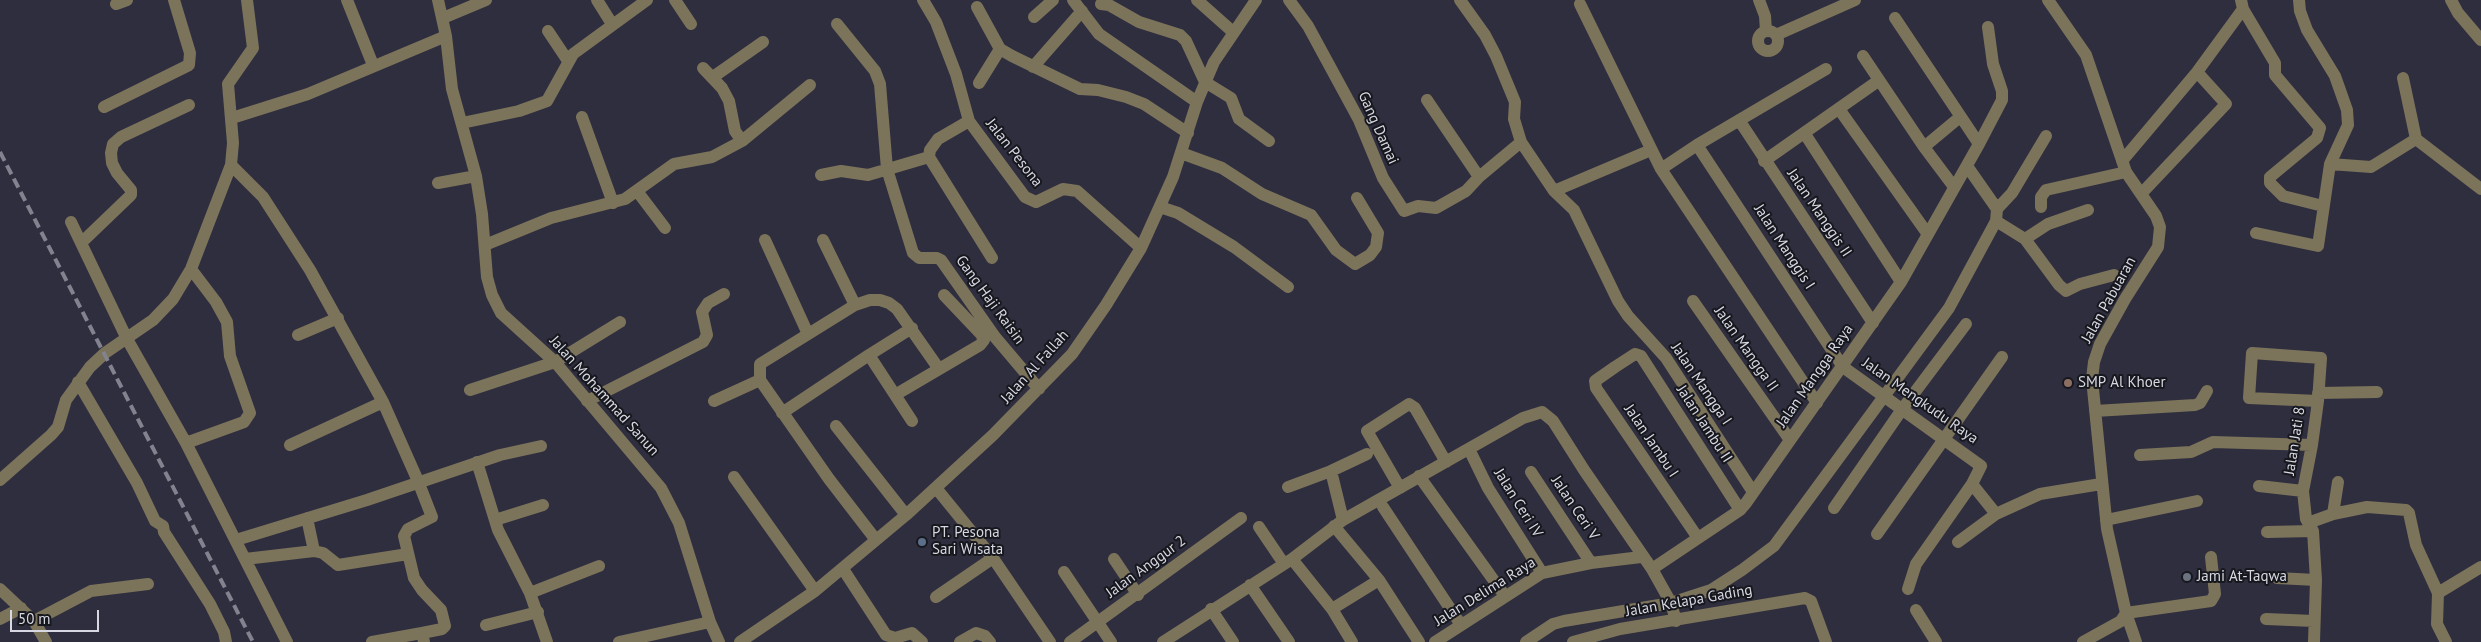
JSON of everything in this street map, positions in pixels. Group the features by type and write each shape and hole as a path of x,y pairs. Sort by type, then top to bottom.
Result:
{"street":[{"path":"104,107 189,65 190,53 174,0"},
{"path":"0,480 51,435 58,427 66,400 78,382 105,353 153,320 172,299 191,268 231,165 232,118 228,84 250,56 253,48 247,0"},
{"path":"347,0 373,66"},
{"name":"Jalan Mohammad Sanun","path":"438,0 446,36 452,89 476,176 486,245 487,276 492,295 501,313 555,362 662,488 679,523 710,622 719,642"},
{"path":"443,18 486,0"},
{"path":"597,0 612,24"},
{"path":"462,123 545,103 551,96 568,61 584,44 647,0"},
{"path":"675,0 691,24"},
{"name":"Jalan Pesona","path":"923,0 943,40 969,121 1027,199 1036,202 1063,189 1077,191 1141,248"},
{"path":"988,0 975,4 1000,49 1080,89 1098,90 1144,104 1188,133"},
{"path":"1034,17 1053,0"},
{"path":"1073,0 1090,25 1100,34 1197,102"},
{"path":"1197,0 1233,32"},
{"name":"Jalan Al Fallah","path":"740,642 815,591 906,515 1039,389 1072,354 1106,305 1141,248 1160,207 1181,153 1197,102 1214,62 1256,0"},
{"name":"Gang Damai","path":"1289,0 1308,26 1359,120 1383,178 1401,208 1407,212 1421,206 1436,208 1466,191 1479,177"},
{"name":"Jalan Mangga I","path":"1460,0 1485,35 1496,56 1515,102 1514,119 1521,142 1554,191 1574,210 1603,272 1628,316 1666,358 1753,492"},
{"path":"1759,0 1771,33 1855,0"},
{"name":"Jalan Pabuaran","path":"2048,0 2086,55 2124,167 2156,216 2160,227 2158,247 2125,298 2100,344 2094,362 2092,380 2106,520 2126,613 2136,642"},
{"path":"2256,233 2317,246 2330,164 2348,125 2347,110 2335,76 2307,30 2300,11 2300,0"},
{"path":"2451,0 2458,14 2481,40"},
{"path":"1101,4 1109,5 1139,22 1180,35 1186,40 1205,82 1230,98 1239,119 1269,141"},
{"path":"1580,4 1661,170 1817,402"},
{"path":"2041,207 2041,197 2046,190 2124,167 2197,72 2242,5 2275,64 2275,75 2320,128 2317,138 2270,177 2269,181 2283,196 2323,206"},
{"path":"1033,67 1082,11"},
{"path":"1895,18 1979,144"},
{"path":"837,24 875,71 880,84 887,169"},
{"name":"Jalan Mangga Raya","path":"1652,569 1740,510 1843,367 1901,282 2002,100 2002,91 1993,64 1988,27"},
{"path":"548,31 568,61"},
{"path":"232,118 308,94 446,36"},
{"path":"713,77 763,42"},
{"path":"979,83 1000,49"},
{"path":"1863,56 1878,81 1954,187"},
{"path":"703,68 713,77 729,101 733,125 742,140"},
{"path":"1661,170 1697,145 1826,69"},
{"path":"2141,194 2226,104 2197,72"},
{"path":"2404,78 2416,140 2481,189"},
{"path":"1764,161 1878,81"},
{"path":"486,245 551,218 613,203 637,191 674,164 712,157 742,140 810,85"},
{"path":"1427,100 1479,177 1521,142"},
{"path":"81,243 131,195 131,190 116,174 112,163 111,153 113,144 121,137 189,105"},
{"path":"1839,108 1927,233"},
{"path":"582,117 613,203"},
{"path":"1924,147 1960,117"},
{"name":"Jalan Manggis II","path":"1739,120 1764,161 1873,323"},
{"path":"969,121 938,139 930,150 929,157 992,258"},
{"path":"1805,134 1901,282"},
{"path":"1526,642 1553,624 1564,621 1673,612 1723,583 1774,546 1886,397 1949,308 1996,215 2012,193 2046,136"},
{"path":"2330,164 2371,167 2416,140"},
{"name":"Jalan Manggis I","path":"1697,145 1843,367"},
{"path":"1554,191 1651,150"},
{"path":"1181,153 1222,168 1262,194 1311,215 1319,223 1336,250 1355,264 1370,255 1376,247 1378,233 1357,198"},
{"path":"821,175 842,171 868,175 929,157"},
{"path":"231,165 263,197 338,318 383,402 432,517 406,531 404,536 418,584 439,607 444,616 442,628 423,638 372,642"},
{"path":"1967,166 1996,215 2026,240 2059,285 2066,291 2080,284 2114,275"},
{"name":"Gang Haji Raisin","path":"887,169 913,253 920,258 941,260 995,337 1039,389"},
{"path":"438,183 476,176"},
{"path":"637,191 665,228"},
{"path":"1160,207 1178,213 1234,247 1288,287"},
{"path":"2026,240 2048,224 2088,210"},
{"path":"71,222 127,339 186,442 287,642"},
{"path":"765,240 808,334"},
{"path":"823,240 855,305"},
{"path":"186,442 244,422 250,412 230,356 227,322 216,302 191,268"},
{"path":"587,401 703,342 707,335 702,312 708,303 724,294"},
{"path":"896,395 980,345 984,340 981,334 944,295"},
{"path":"876,540 782,413 760,380 759,369 764,361 855,305 870,300 888,303 897,309 939,369"},
{"name":"Jalan Mangga II","path":"1693,301 1790,440"},
{"path":"298,334 338,318"},
{"path":"470,390 555,362 620,322"},
{"path":"1834,508 1902,408 1966,324"},
{"path":"782,413 912,328"},
{"name":"Jalan Jati 8","path":"2314,642 2316,580 2310,527 2303,491 2312,445 2318,397 2321,358 2253,353 2249,398 2318,397"},
{"name":"Jalan Jambu II","path":"1615,367 1635,354 1640,356 1740,510"},
{"path":"869,355 912,421"},
{"path":"1877,534 2002,357"},
{"name":"Jalan Jambu I","path":"1615,367 1595,381 1596,388 1698,538"},
{"name":"Jalan Mengkudu Raya","path":"1843,367 1981,466 1972,484 1916,564 1908,589"},
{"path":"714,401 760,380"},
{"path":"78,382 137,483 155,521 163,526 164,532 210,604 224,632 226,642"},
{"path":"2095,411 2195,405 2200,403 2207,391"},
{"path":"2318,397 2377,392"},
{"path":"290,445 383,402"},
{"path":"1400,488 1368,431 1409,404 1415,408 1446,462"},
{"path":"1163,642 1211,609 1288,561 1339,523 1533,413 1542,412 1549,416 1641,557 1652,569 1673,612"},
{"path":"836,426 906,515"},
{"path":"2140,455 2191,452 2212,442 2312,445"},
{"path":"236,540 367,500 477,462 541,446"},
{"name":"Jalan Ceri IV","path":"1468,449 1488,488 1542,573"},
{"path":"1288,488 1367,454"},
{"path":"477,462 495,520 530,593 547,642"},
{"path":"1331,471 1339,523 1418,642"},
{"name":"Jalan Ceri V","path":"1531,472 1591,563"},
{"path":"1419,476 1505,596"},
{"path":"734,477 815,591"},
{"path":"2333,514 2338,482"},
{"path":"1972,484 1996,514"},
{"path":"1958,542 1996,514 2040,494 2101,484"},
{"path":"2259,486 2303,491"},
{"path":"933,490 993,562 1050,642"},
{"path":"2106,520 2197,501"},
{"path":"495,520 543,505"},
{"path":"1383,507 1461,626"},
{"path":"2267,532 2310,527 2333,514 2367,507 2406,510 2409,513 2416,545 2438,593 2437,624 2446,642"},
{"path":"307,518 314,551"},
{"name":"Jalan Anggur 2","path":"1070,642 1138,595 1241,518"},
{"path":"1259,527 1332,609 1352,642"},
{"path":"245,558 314,551 323,553 334,564 338,565 408,554"},
{"path":"2082,642 2120,621 2126,613 2211,600 2215,594 2210,556"},
{"name":"Jalan Delima Raya","path":"1435,642 1542,573 1591,563 1641,557"},
{"path":"1114,559 1138,595"},
{"path":"936,597 993,562"},
{"path":"530,593 600,566"},
{"path":"2438,593 2481,567"},
{"path":"843,569 886,636 894,638 912,633 922,642"},
{"path":"1064,572 1111,642"},
{"path":"2277,578 2316,580"},
{"path":"1332,609 1378,580"},
{"path":"34,621 92,591 148,584"},
{"path":"1250,585 1289,642"},
{"path":"0,589 34,621 46,642"},
{"name":"Jalan Kelapa Gading","path":"1574,642 1673,612 1800,598 1811,601 1826,642"},
{"path":"0,619 20,608"},
{"path":"1211,609 1233,642"},
{"path":"1916,610 1936,642"},
{"path":"486,625 538,612"},
{"path":"2266,620 2314,621"},
{"path":"619,642 710,622"},
{"path":"960,642 976,633 980,633 990,642"}],"railway":[{"path":"0,152 253,642"}],"place":[{"name":"SMP Al Khoer","path":"2068,383"},
{"name":"PT. Pesona Sari Wisata","path":"922,542"},
{"name":"Jami At-Taqwa","path":"2187,577"}]}
